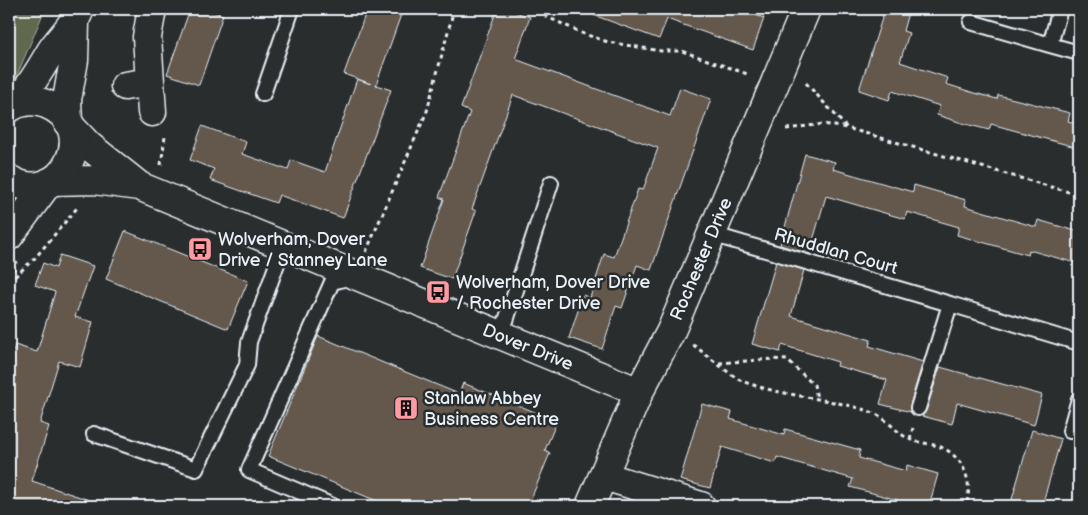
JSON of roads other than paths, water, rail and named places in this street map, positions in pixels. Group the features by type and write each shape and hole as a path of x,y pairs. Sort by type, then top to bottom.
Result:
{"street":[{"path":"152,9 138,84 152,112"},
{"name":"Rochester Drive","path":"590,506 639,392 672,330 806,9"},
{"path":"11,106 30,88 52,50 78,15"},
{"path":"9,236 51,182 62,174 74,152 67,100 74,60 78,15"},
{"name":"Dover Drive","path":"11,106 28,101 40,102 61,113 88,146 150,180 283,247 639,392"},
{"name":"Dover Drive","path":"9,179 25,186 38,186 73,179 150,180"},
{"path":"604,476 701,506"}],"lane":[{"path":"263,94 292,9"},
{"path":"1050,45 1060,9"},
{"path":"972,22 1079,53"},
{"path":"501,336 551,183"},
{"name":"Rhuddlan Court","path":"711,234 1079,343"},
{"path":"94,434 196,469 247,365 249,342 283,247"},
{"path":"333,506 250,470 332,282 355,276"},
{"path":"918,408 950,304"},
{"path":"1070,431 1079,399"}],"place":[{"name":"Wolverham, Dover Drive / Stanney Lane","path":"200,249"},
{"name":"Wolverham, Dover Drive / Rochester Drive","path":"438,292"},
{"name":"Stanlaw Abbey Business Centre","path":"406,408"}]}
